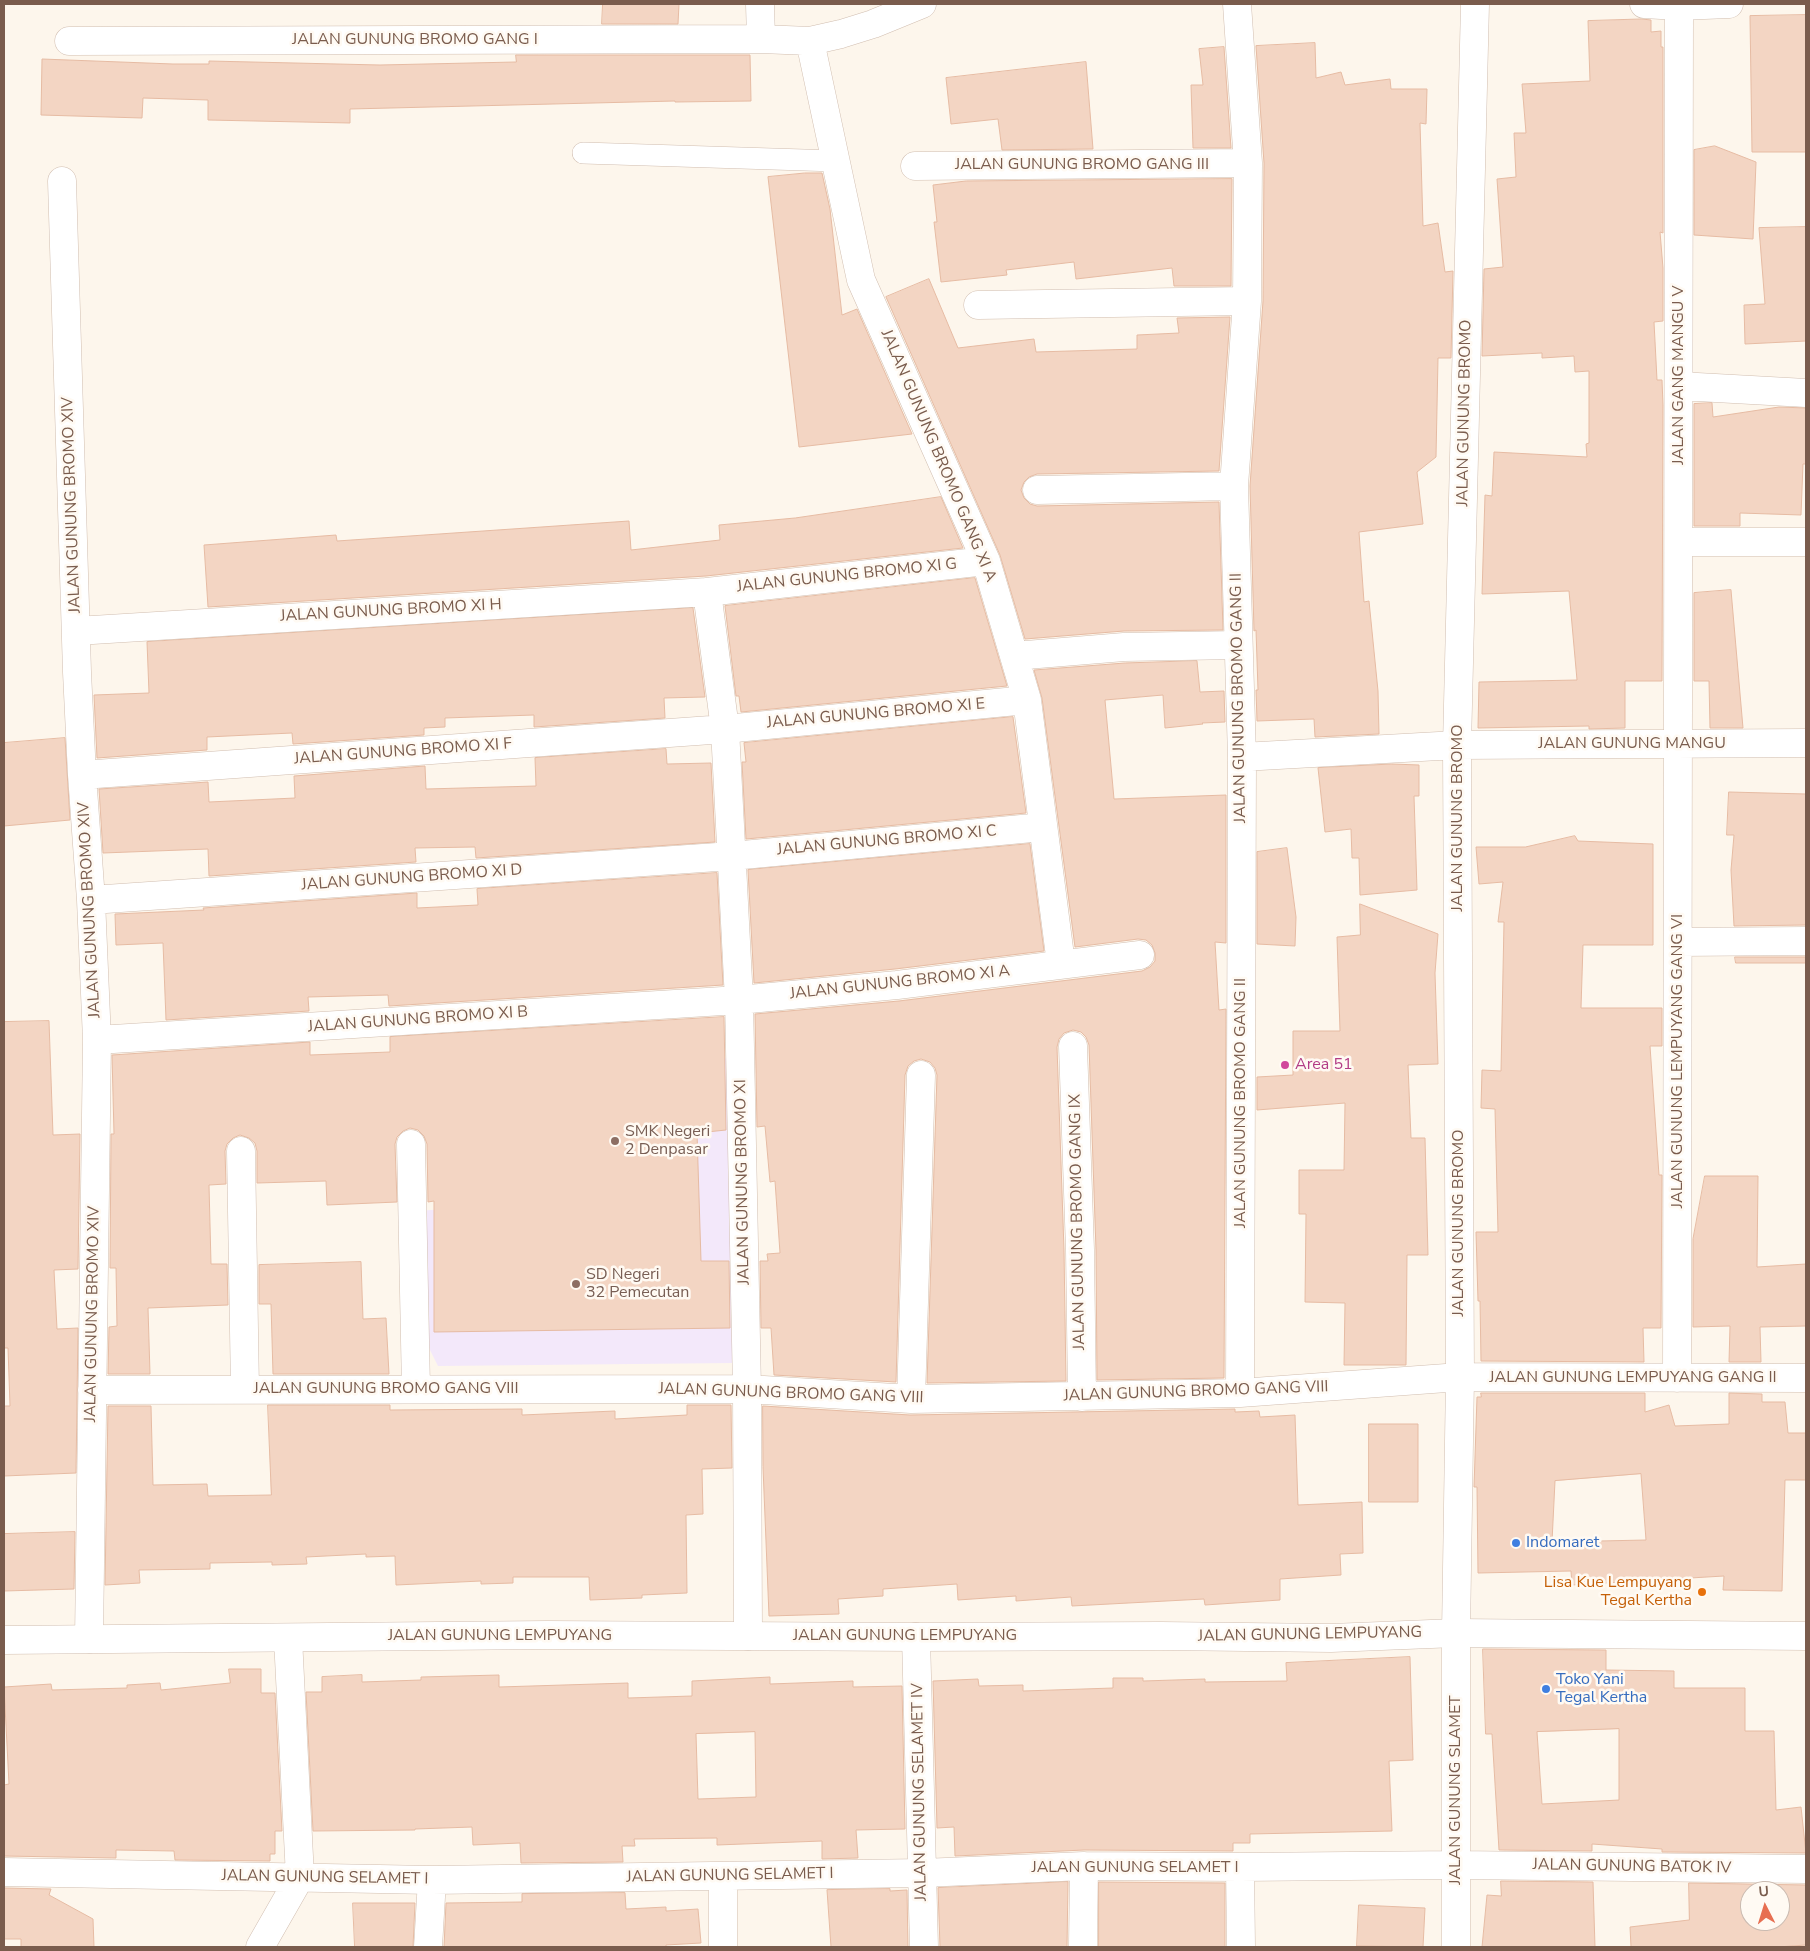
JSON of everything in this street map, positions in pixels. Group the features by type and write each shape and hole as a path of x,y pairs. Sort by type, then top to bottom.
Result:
{"street":[{"path":"760,4 761,39"},
{"name":"JALAN GUNUNG BROMO GANG I","path":"68,41 761,39 810,41 873,24 922,4"},
{"name":"JALAN GUNUNG BROMO GANG II","path":"1237,4 1248,163 1247,301 1234,486 1242,757 1240,1393"},
{"name":"JALAN GUNUNG BROMO","path":"1456,1633 1460,1377 1457,745 1475,4"},
{"path":"1644,4 1680,6 1728,4"},
{"name":"JALAN GANG MANGU V","path":"1679,744 1680,6"},
{"name":"JALAN GUNUNG BROMO GANG XI A","path":"810,41 861,280 986,561 1027,700 1061,964"},
{"name":"JALAN GUNUNG BROMO GANG III","path":"915,166 1248,163"},
{"name":"JALAN GUNUNG BROMO XIV","path":"62,181 76,631 82,774 92,900 97,1040 89,1639"},
{"path":"978,305 1247,301"},
{"path":"1679,386 1806,393"},
{"path":"1037,490 1234,486"},
{"path":"1679,542 1806,542"},
{"name":"JALAN GUNUNG BROMO XI G","path":"707,592 986,561"},
{"name":"JALAN GUNUNG BROMO XI H","path":"76,631 707,592"},
{"name":"JALAN GUNUNG BROMO XI","path":"707,592 725,728 739,1000 748,1636"},
{"path":"1014,656 1148,646 1238,645"},
{"name":"JALAN GUNUNG BROMO XI E","path":"725,728 1027,700"},
{"name":"JALAN GUNUNG BROMO XI F","path":"82,774 725,728"},
{"name":"JALAN GUNUNG MANGU","path":"1242,757 1457,745 1806,743"},
{"name":"JALAN GUNUNG LEMPUYANG GANG VI","path":"1677,1378 1679,744"},
{"name":"JALAN GUNUNG BROMO XI C","path":"732,856 1043,827"},
{"name":"JALAN GUNUNG BROMO XI D","path":"92,900 732,856"},
{"path":"1678,942 1806,941"},
{"name":"JALAN GUNUNG BROMO XI A","path":"739,1000 897,985 1140,955"},
{"name":"JALAN GUNUNG BROMO XI B","path":"97,1040 739,1000"},
{"name":"JALAN GUNUNG BROMO GANG IX","path":"1073,1046 1080,1250 1082,1397"},
{"path":"911,1399 920,1075"},
{"path":"411,1144 416,1389"},
{"path":"241,1151 245,1390"},
{"name":"JALAN GUNUNG LEMPUYANG GANG II","path":"1460,1377 1806,1378"},
{"name":"JALAN GUNUNG BROMO GANG VIII","path":"92,1390 746,1389 911,1399 1240,1393 1460,1377"},
{"name":"JALAN GUNUNG LEMPUYANG","path":"4,1640 547,1635 1331,1638 1456,1633 1806,1636"},
{"name":"JALAN GUNUNG SLAMET","path":"1456,1633 1456,1947"},
{"name":"JALAN GUNUNG SELAMET IV","path":"916,1637 924,1947"},
{"path":"260,1947 300,1877 288,1638"},
{"name":"JALAN GUNUNG SELAMET I","path":"4,1872 432,1880 923,1873 1084,1866 1457,1865"},
{"name":"JALAN GUNUNG BATOK IV","path":"1457,1865 1806,1869"},
{"path":"1083,1947 1084,1866"},
{"path":"1240,1867 1241,1947"},
{"path":"723,1876 723,1947"},
{"path":"428,1947 432,1880"}],"lane":[{"path":"583,153 836,161"}],"shaded area":[{"path":"731,1058 733,1363 438,1366 427,1344 417,1211 503,1205 668,1061"}],"building":[{"path":"603,4 679,4 678,24 602,24"},
{"path":"1806,15 1806,152 1752,152 1750,16"},
{"path":"1651,20 1651,32 1661,31 1661,47 1663,47 1663,233 1660,232 1663,268 1663,321 1654,322 1657,380 1662,380 1663,405 1662,681 1625,681 1625,728 1589,729 1589,726 1478,728 1479,682 1577,680 1569,591 1482,594 1485,495 1492,496 1494,452 1587,457 1586,444 1589,443 1589,371 1575,372 1574,356 1542,358 1542,353 1482,356 1484,269 1503,267 1497,179 1516,177 1514,133 1526,133 1522,84 1590,81 1588,21"},
{"path":"1315,43 1316,78 1341,72 1345,85 1390,79 1391,89 1427,89 1426,124 1420,123 1423,226 1438,223 1445,272 1453,271 1451,358 1438,358 1436,457 1417,472 1423,524 1359,532 1364,602 1369,601 1378,691 1379,734 1315,737 1314,719 1257,721 1256,690 1258,690 1256,630 1254,631 1250,486 1263,301 1264,163 1256,46"},
{"path":"1224,47 1231,148 1193,148 1191,85 1203,85 1199,49"},
{"path":"516,55 750,55 751,101 675,101 350,109 350,123 208,120 208,100 143,98 142,118 41,115 42,59 173,64 209,64 209,61 380,65 516,62"},
{"path":"1086,62 1093,149 1002,150 998,119 951,124 946,78"},
{"path":"1715,146 1756,162 1753,239 1694,235 1694,150"},
{"path":"822,173 830,209 842,315 857,309 912,434 799,447 768,177"},
{"path":"1232,179 1231,286 1174,286 1172,268 1076,279 1074,262 1006,270 1007,275 941,282 934,222 937,222 933,185 966,181"},
{"path":"1806,227 1806,341 1745,344 1744,305 1765,304 1759,228"},
{"path":"929,279 958,348 1034,339 1036,352 1137,349 1137,335 1179,333 1177,318 1230,317 1219,471 1037,474 1029,477 1024,482 1021,490 1024,498 1030,504 1037,506 1219,502 1223,630 1124,631 1025,639 1000,555 886,297"},
{"path":"1712,403 1713,417 1779,407 1806,408 1806,464 1803,464 1801,515 1740,513 1740,526 1694,526 1694,404"},
{"path":"941,497 963,548 706,576 208,607 204,545 336,535 337,541 629,521 631,550 720,540 719,525 795,518"},
{"path":"975,578 1007,686 741,712 739,696 736,696 725,606"},
{"path":"1731,590 1743,728 1710,728 1709,681 1694,681 1694,593"},
{"path":"693,608 705,697 664,698 665,718 534,727 534,715 445,718 445,727 424,728 424,735 293,744 292,733 207,737 207,750 97,758 94,695 149,693 147,642"},
{"path":"1197,661 1200,692 1224,691 1225,722 1165,728 1163,695 1105,700 1114,799 1226,795 1226,943 1215,942 1219,1010 1226,1009 1224,1378 1097,1380 1096,1250 1089,1045 1086,1037 1081,1032 1073,1030 1064,1033 1059,1039 1057,1047 1064,1250 1066,1381 927,1383 937,1075 935,1068 930,1062 921,1059 914,1061 908,1066 905,1075 896,1382 774,1375 771,1328 761,1328 760,1261 768,1261 767,1254 780,1253 775,1181 770,1182 765,1126 757,1127 755,1014 899,1001 1142,971 1150,967 1155,961 1155,953 1152,945 1146,940 1138,939 1075,947 1042,698 1034,670 1125,663"},
{"path":"1013,717 1026,813 746,839 742,762 746,762 744,743"},
{"path":"65,738 70,820 4,826 4,743"},
{"path":"666,749 667,764 711,763 715,842 476,858 475,847 415,848 416,862 209,876 208,849 103,853 99,789 208,782 209,802 295,798 294,776 425,766 426,789 536,786 535,758"},
{"path":"1392,764 1419,765 1419,796 1414,796 1417,890 1360,895 1359,858 1352,858 1351,829 1325,832 1318,768"},
{"path":"1729,792 1806,794 1806,925 1734,926 1731,870 1734,835 1727,835"},
{"path":"1575,836 1578,841 1653,844 1653,945 1583,945 1581,1008 1662,1008 1662,1046 1650,1046 1659,1175 1662,1175 1661,1328 1643,1328 1644,1362 1481,1361 1476,1232 1498,1232 1495,1109 1481,1108 1482,1070 1501,1071 1504,922 1498,922 1503,882 1479,884 1476,847 1525,847"},
{"path":"1030,844 1044,951 895,969 754,983 748,870"},
{"path":"1287,848 1296,917 1295,946 1257,944 1257,852"},
{"path":"717,873 723,985 389,1006 388,995 308,997 309,1011 166,1020 163,943 116,945 115,914 204,910 203,908 417,893 417,908 478,905 477,889"},
{"path":"1360,904 1438,934 1435,973 1438,1064 1408,1065 1411,1138 1425,1138 1428,1255 1407,1255 1406,1365 1344,1365 1345,1303 1305,1302 1306,1214 1299,1214 1299,1170 1344,1170 1345,1103 1257,1110 1257,1077 1293,1075 1293,1031 1340,1031 1337,937 1360,935"},
{"path":"1735,957 1806,957 1806,963 1736,963"},
{"path":"724,1017 726,1130 697,1133 701,1261 729,1261 730,1328 434,1332 434,1201 428,1202 427,1144 424,1136 418,1130 410,1128 403,1131 397,1137 395,1144 397,1202 327,1205 326,1181 257,1183 257,1151 255,1143 249,1138 240,1135 233,1138 227,1144 225,1151 226,1184 209,1185 211,1264 227,1264 228,1305 148,1308 150,1374 108,1374 109,1327 117,1326 116,1268 110,1268 111,1134 114,1134 112,1055 310,1042 310,1055 390,1052 390,1037"},
{"path":"49,1021 53,1135 80,1134 78,1269 54,1270 57,1329 78,1328 76,1473 4,1476 4,1406 10,1406 8,1348 4,1348 4,1022"},
{"path":"1705,1176 1758,1176 1757,1267 1806,1264 1806,1326 1760,1327 1761,1362 1729,1362 1730,1326 1693,1327 1693,1239"},
{"path":"361,1262 363,1319 386,1318 389,1374 273,1374 271,1304 259,1304 259,1265"},
{"path":"1481,1393 1645,1393 1645,1412 1669,1405 1675,1426 1729,1424 1729,1393 1762,1394 1762,1402 1785,1402 1788,1433 1806,1433 1806,1480 1785,1480 1782,1591 1723,1590 1724,1576 1572,1585 1571,1571 1478,1573 1477,1487 1474,1487 1477,1397 1481,1397","holes":["1641,1474 1646,1540 1552,1542 1555,1481"]},
{"path":"268,1405 390,1405 390,1410 522,1409 522,1415 615,1411 615,1419 687,1415 687,1405 731,1405 732,1468 702,1469 703,1514 686,1515 687,1593 642,1595 642,1598 590,1600 589,1577 513,1577 513,1583 481,1584 481,1581 396,1585 395,1556 366,1557 366,1554 306,1557 307,1564 272,1565 272,1562 210,1563 210,1569 139,1570 140,1583 105,1585 108,1406 151,1406 153,1485 207,1484 208,1496 271,1495"},
{"path":"763,1406 910,1415 1235,1409 1235,1412 1259,1411 1260,1417 1295,1415 1298,1505 1362,1502 1363,1553 1340,1554 1341,1575 1280,1579 1280,1600 1205,1605 1204,1599 1072,1606 1071,1597 1016,1601 1016,1596 958,1600 957,1584 883,1589 883,1596 838,1599 839,1614 769,1616 763,1467"},
{"path":"1369,1424 1418,1424 1418,1502 1369,1502"},
{"path":"75,1532 74,1589 4,1591 4,1534"},
{"path":"1483,1649 1606,1650 1606,1670 1674,1671 1674,1688 1745,1688 1745,1731 1774,1731 1776,1810 1801,1807 1806,1853 1662,1852 1662,1849 1592,1844 1592,1851 1499,1850 1492,1734 1486,1734","holes":["1619,1729 1619,1800 1542,1804 1537,1732"]},
{"path":"1410,1657 1413,1760 1389,1761 1392,1831 1250,1834 1250,1843 1233,1843 1233,1851 1084,1850 955,1856 954,1827 937,1828 933,1681 978,1679 979,1686 1023,1685 1023,1691 1113,1688 1113,1678 1143,1678 1143,1681 1205,1679 1205,1682 1287,1681 1286,1663"},
{"path":"229,1669 261,1669 261,1693 275,1693 282,1831 275,1831 275,1854 270,1854 270,1861 175,1860 174,1851 116,1850 116,1858 4,1856 4,1785 9,1784 4,1687 51,1684 52,1690 127,1688 127,1685 160,1683 161,1690 230,1683"},
{"path":"362,1675 362,1682 421,1680 421,1677 499,1675 499,1687 628,1683 628,1698 692,1696 692,1681 770,1677 770,1684 853,1681 853,1687 902,1686 905,1829 856,1830 858,1858 822,1859 822,1841 717,1845 717,1838 634,1839 635,1846 622,1846 623,1862 521,1863 520,1843 473,1845 472,1827 415,1830 313,1831 306,1692 322,1692 322,1677","holes":["755,1732 756,1797 698,1799 696,1734"]},
{"path":"1501,1881 1593,1882 1595,1947 1482,1947 1487,1895 1501,1896"},
{"path":"1068,1882 1067,1947 940,1947 938,1888"},
{"path":"1099,1882 1225,1883 1225,1947 1099,1947"},
{"path":"1689,1883 1740,1884 1740,1931 1790,1931 1790,1885 1806,1885 1806,1945 1778,1947 1631,1947 1630,1927 1689,1920"},
{"path":"4,1888 51,1889 49,1895 93,1919 94,1947 21,1947 21,1939 4,1939"},
{"path":"890,1889 890,1891 907,1890 908,1947 831,1947 827,1890"},
{"path":"625,1893 626,1909 666,1907 666,1911 698,1909 701,1943 666,1945 666,1947 444,1947 446,1903 522,1902 522,1894"},
{"path":"353,1903 415,1903 413,1947 355,1947"},
{"path":"1359,1905 1425,1908 1423,1947 1357,1946"}],"place":[{"name":"Area 51","path":"1285,1065"},
{"name":"SMK Negeri 2 Denpasar","path":"615,1141"},
{"name":"SD Negeri 32 Pemecutan","path":"576,1284"},
{"name":"Indomaret","path":"1516,1543"},
{"name":"Lisa Kue Lempuyang Tegal Kertha","path":"1702,1592"},
{"name":"Toko Yani Tegal Kertha","path":"1546,1689"}]}
